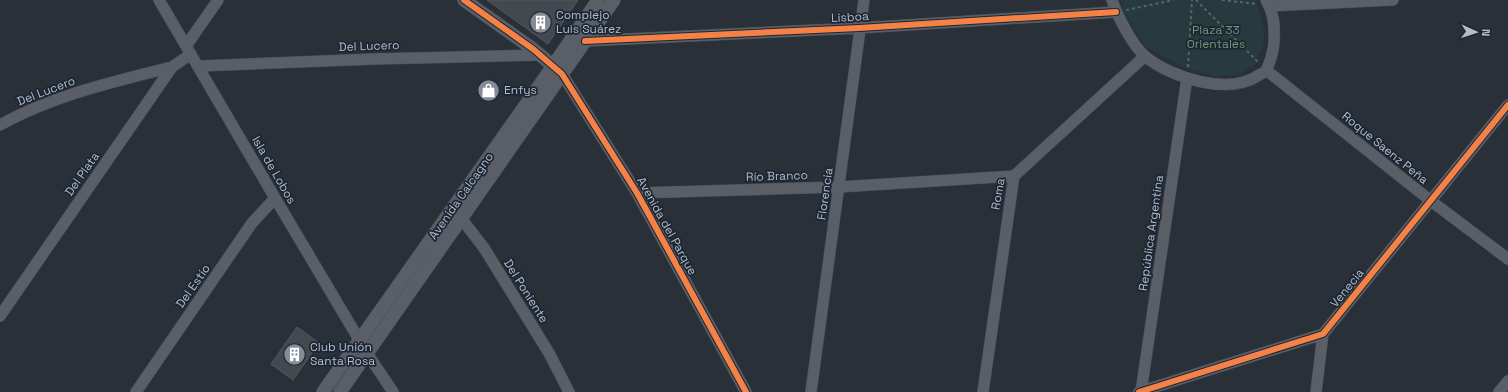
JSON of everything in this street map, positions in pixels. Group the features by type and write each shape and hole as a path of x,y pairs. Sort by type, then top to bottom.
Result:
{"street":[{"name":"Isla de Lobos","path":"159,0 359,340 393,392"},
{"name":"Del Plata","path":"0,316 172,66 189,50 218,0"},
{"name":"Avenida del Parque","path":"464,0 540,55 558,70 636,194 746,392"},
{"name":"Avenida Calcagno","path":"340,392 461,219 558,70 598,0"},
{"name":"Avenida Calcagno","path":"323,392 453,208 558,70 585,41 614,0"},
{"name":"Florencia","path":"811,392 859,28 864,0"},
{"path":"1112,0 1116,12 1129,34 1145,56 1166,69 1187,78 1216,84 1235,84 1252,80 1266,70 1274,47 1275,25 1268,3 1392,0"},
{"name":"Lisboa","path":"585,41 859,28 1116,12"},
{"name":"Del Lucero","path":"199,66 374,59 540,55"},
{"name":"Roma","path":"983,392 1014,176 1145,56"},
{"name":"Del Lucero","path":"0,125 20,114 68,94 172,66"},
{"name":"Roque Saenz Peña","path":"1266,70 1431,202 1508,259"},
{"name":"República Argentina","path":"1140,392 1187,78"},
{"name":"Venecia","path":"1323,334 1508,105"},
{"name":"Río Branco","path":"636,194 839,187 1014,176"},
{"name":"Del Estío","path":"136,392 252,223 275,198"},
{"name":"Del Poniente","path":"453,208 484,248 549,353 569,392"},
{"path":"1140,392 1323,334 1316,392"},
{"path":"1499,392 1508,381"}],"path":[{"path":"1116,12 1174,0"},
{"path":"1187,78 1192,0"},
{"path":"1196,0 1266,70"},
{"path":"1222,0 1268,3"}],"green space":[{"name":"Plaza 33 Orientales","path":"1121,0 1256,0 1263,23 1264,44 1254,66 1236,75 1215,76 1185,68 1145,46 1123,12"}],"building":[{"name":"Complejo Luis Suárez","path":"487,0 578,0 548,44"},
{"name":"Club Unión Santa Rosa","path":"297,327 319,343 293,380 271,364"}],"cycle path":[{"path":"464,0 533,49 562,74 637,193 746,392"},
{"path":"585,41 859,28 1116,12"},
{"path":"1139,392 1323,334 1508,105"}],"place":[{"name":"Complejo Luis Suárez","path":"540,22"},
{"name":"Enfys","path":"488,90"},
{"name":"Club Unión Santa Rosa","path":"295,354"}]}
